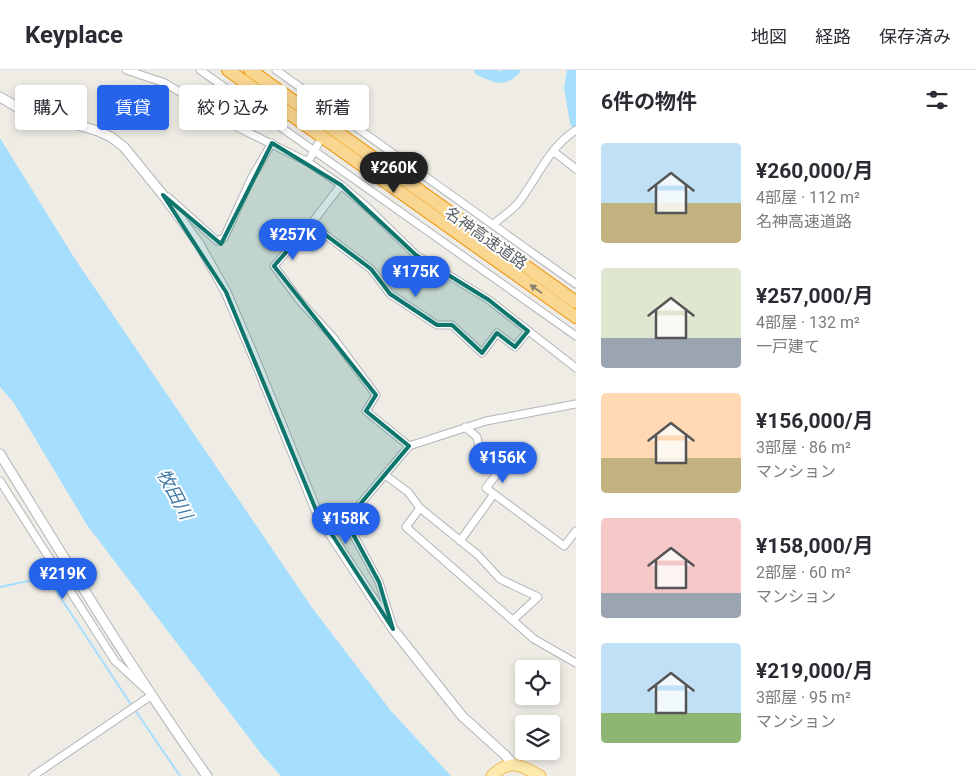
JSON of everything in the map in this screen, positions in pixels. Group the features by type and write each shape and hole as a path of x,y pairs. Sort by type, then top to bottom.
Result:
{"highway":[{"name":"名神高速道路","path":"228,70 576,317"},
{"name":"名神高速道路","path":"250,70 576,302"}],"main road":[{"path":"492,776 505,766 513,764 524,766 540,776"}],"street":[{"path":"126,70 165,83 238,128 308,162 341,185 367,207 416,255 489,300 576,368"},
{"path":"200,70 316,147 481,269 576,336"},
{"path":"276,70 297,85"},
{"path":"0,97 17,107 98,131 112,138 124,147 163,195 199,244 226,292 316,510 393,629 462,716 526,776"},
{"path":"359,130 576,284"},
{"path":"493,224 510,212 562,139 574,131"},
{"path":"163,195 217,241 224,238 252,177 272,143"},
{"path":"308,162 316,147"},
{"path":"553,151 576,170"},
{"path":"341,185 311,224 274,266 300,301 332,336 376,396 366,411 409,446"},
{"path":"311,224 371,269 390,294 437,325 452,325 482,353 497,333 515,346 528,331"},
{"path":"502,242 507,235"},
{"path":"481,269 486,262"},
{"path":"393,629 379,582 346,521 409,446 486,421 576,404"},
{"path":"465,427 477,437 479,447 503,466 486,488 564,546 576,531"},
{"path":"0,454 40,521 152,695 207,776"},
{"path":"385,475 408,492 420,508 478,555 500,579 538,597 513,620"},
{"path":"0,481 114,661 152,695"},
{"path":"460,541 494,494"},
{"path":"420,508 406,527 534,639 576,663"},
{"path":"33,776 152,695"}],"highlighted area":[{"path":"272,143 341,185 416,255 489,300 528,331 515,347 497,333 482,353 452,325 437,325 390,294 371,269 311,224 274,266 376,395 366,411 409,446 346,521 379,582 393,629 316,510 226,292 163,195 221,244"}],"water":[{"name":"牧田川","path":"0,138 75,259 313,609 391,711 451,776 281,776 262,755 87,525 14,403 0,387"}],"waterway":[{"path":"480,70 498,77 505,76 514,70"},
{"path":"573,70 570,88 576,122"},
{"path":"0,587 47,577 132,706"},
{"path":"135,710 180,776"}]}
